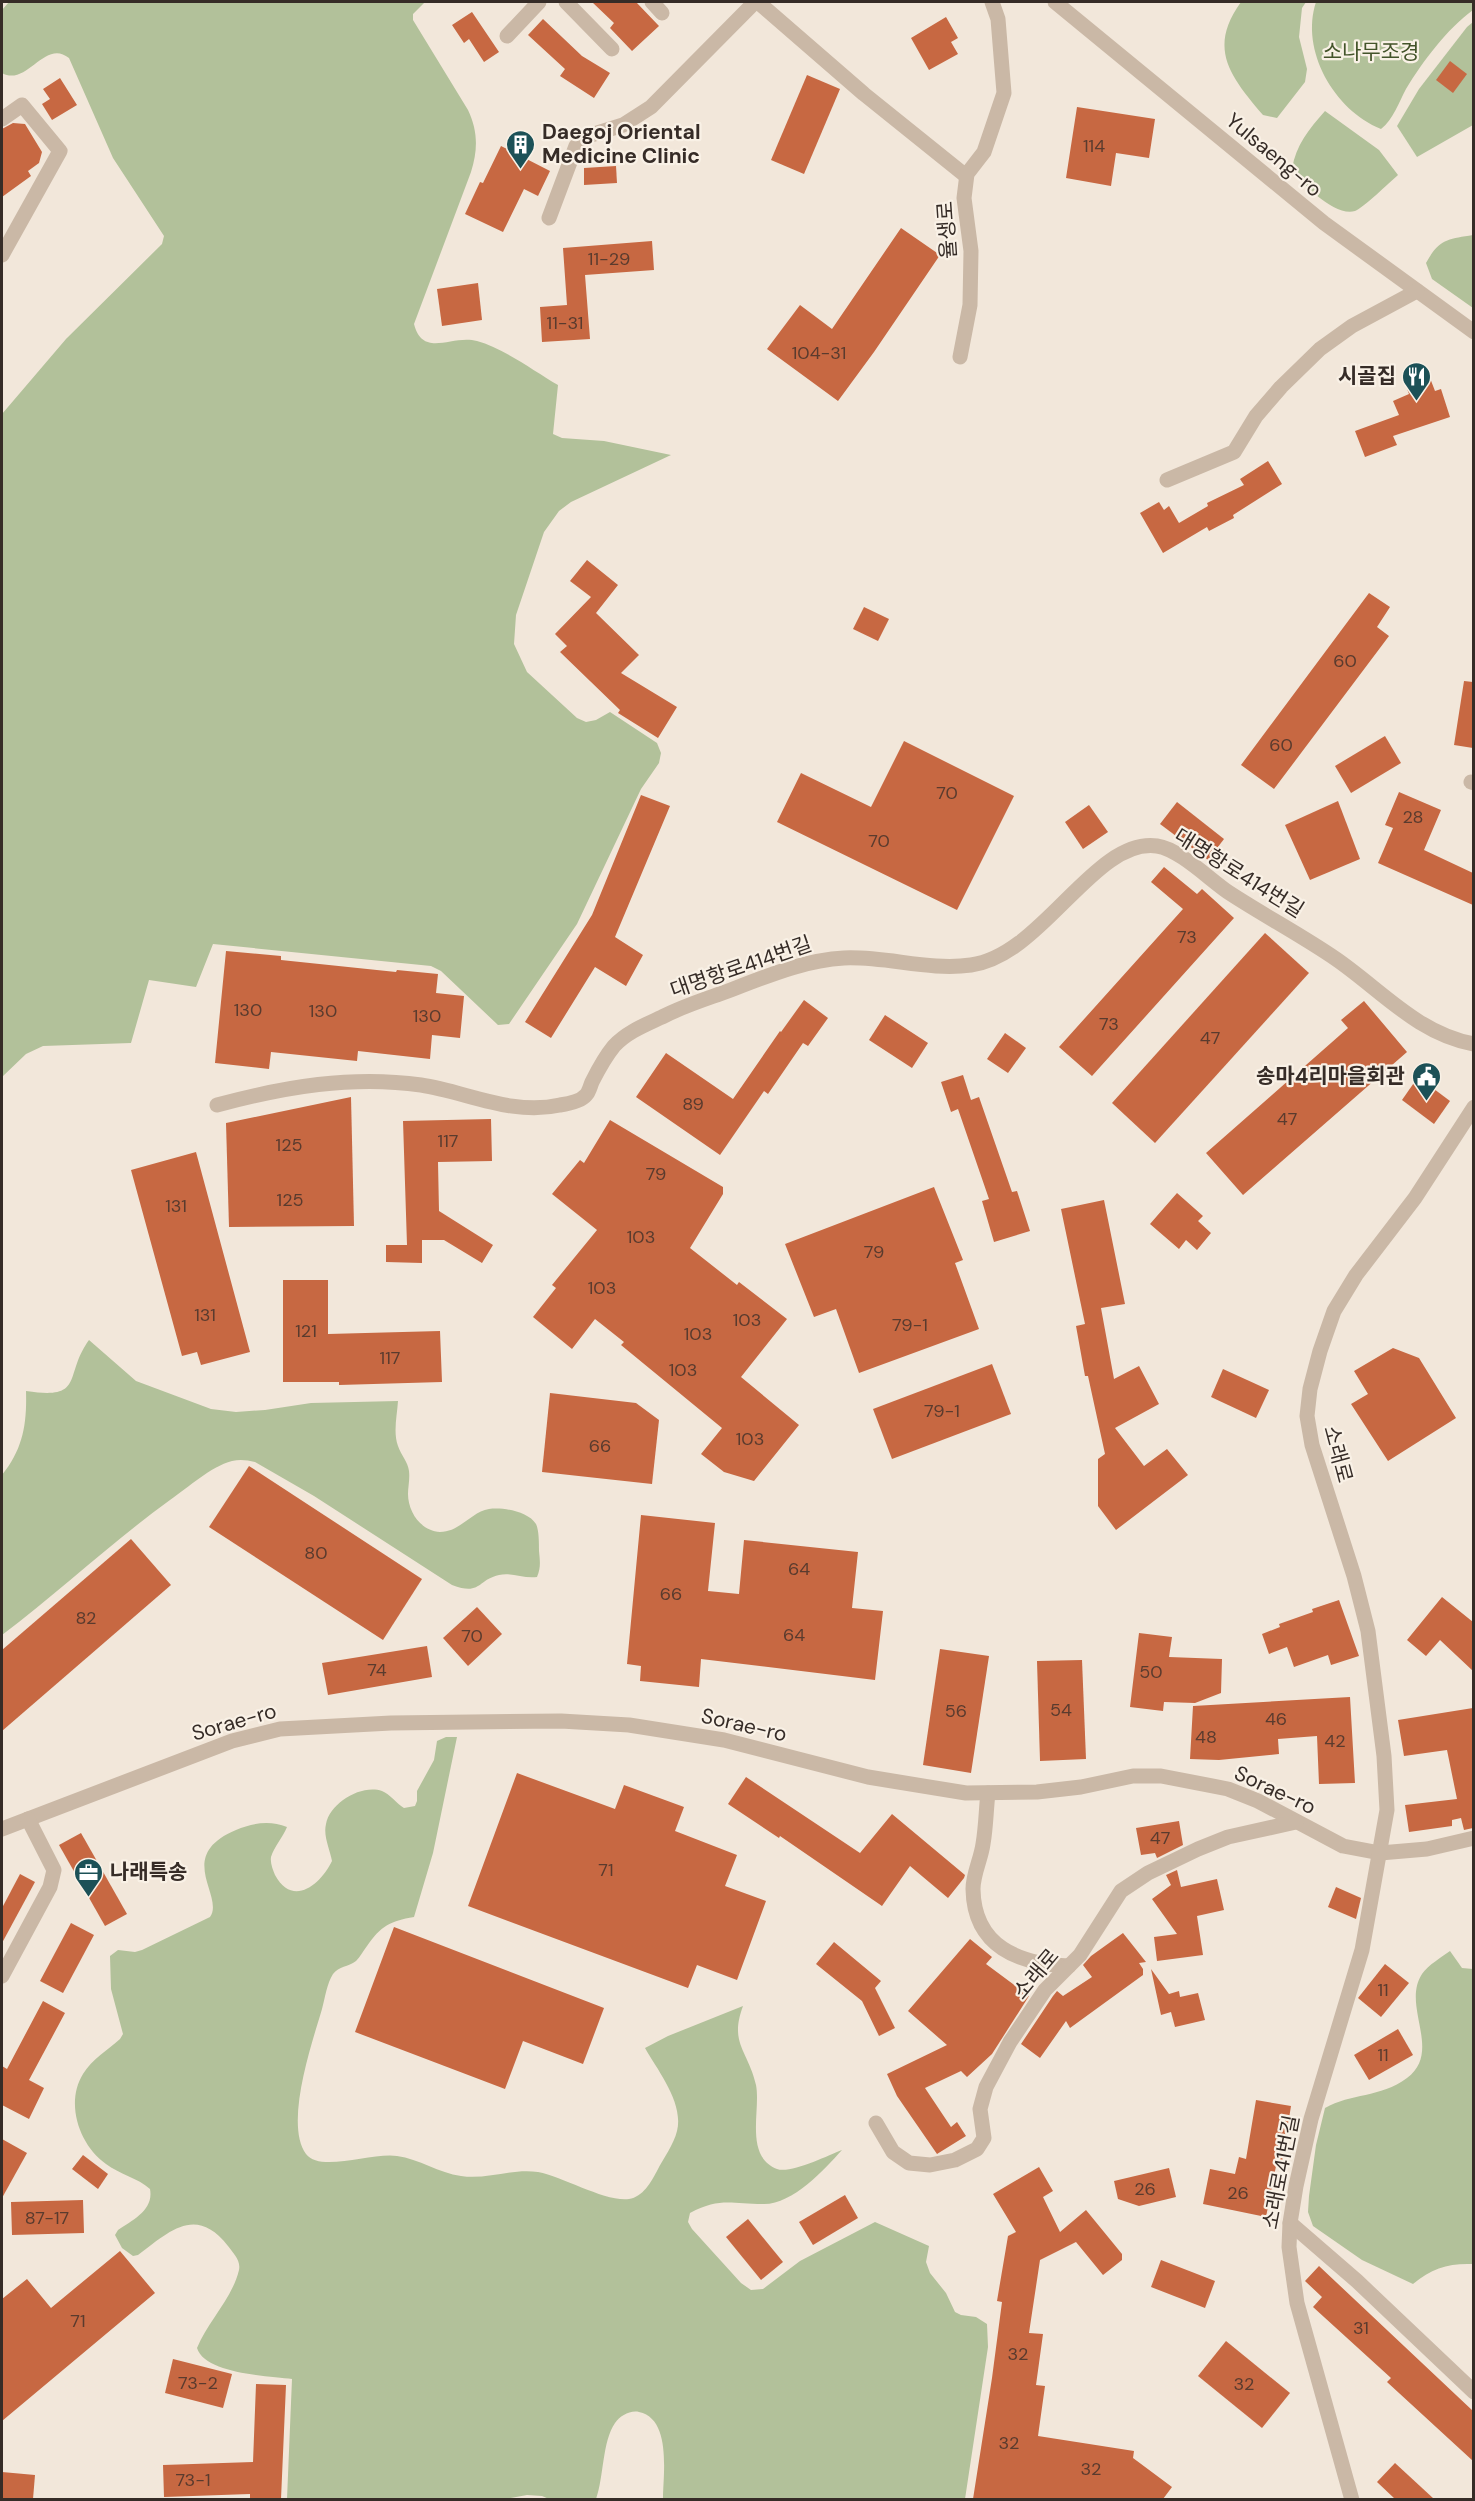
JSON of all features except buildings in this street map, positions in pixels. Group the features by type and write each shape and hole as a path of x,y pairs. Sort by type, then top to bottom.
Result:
{"street":[{"path":"507,36 539,2"},
{"path":"566,2 612,48"},
{"path":"549,218 576,146 591,135 623,125 651,107 757,2 864,94 966,176"},
{"name":"율생로","path":"960,357 970,305 971,251 964,198 966,176 984,152 1004,93 998,19 992,2"},
{"name":"Yulsaeng-ro","path":"1055,2 1324,223 1473,332"},
{"path":"2,119 22,105 60,151 2,255"},
{"path":"1167,480 1234,452 1256,416 1281,387 1320,349 1352,326 1417,291"},
{"name":"대명항로414번길","path":"217,1105 282,1090 333,1083 376,1081 423,1085 519,1108 555,1106 571,1102 586,1096 606,1057 616,1045 641,1027 668,1014 778,972 822,960 847,957 949,966 973,965 996,959 1037,929 1104,865 1120,853 1154,845 1173,853 1337,960 1423,1026 1442,1035 1473,1044"},
{"name":"소래로","path":"1380,1853 1387,1810 1384,1756 1368,1631 1354,1576 1312,1445 1307,1416 1310,1389 1335,1311 1350,1284 1381,1239 1415,1198 1473,1107"},
{"name":"Sorae-ro","path":"2,1829 194,1755 255,1734 280,1729 391,1723 561,1721 629,1725 724,1740 868,1777 966,1793 1037,1792 1082,1787 1133,1776 1161,1776 1228,1789 1257,1801 1343,1846 1380,1853 1427,1849 1473,1838"},
{"path":"988,1793 983,1844 973,1886 974,1911 984,1928 1011,1955 1043,1965 1069,1965"},
{"path":"2,1976 50,1887 54,1870 28,1819"},
{"name":"소래로","path":"876,2123 893,2152 909,2163 930,2165 955,2160 977,2149 984,2138 980,2109 986,2087 1010,2042 1045,1990 1080,1955 1121,1891 1140,1878 1198,1849 1228,1838 1296,1822"},
{"name":"소래로41번길","path":"1352,2499 1297,2303 1291,2270 1290,2223 1311,2119 1362,1950 1380,1853"},
{"path":"1290,2223 1357,2281 1473,2392"}],"green space":[{"path":"9,2 425,2 413,14 413,20 468,110 474,125 476,148 471,172 414,324 418,334 431,343 467,340 487,344 508,354 558,385 553,434 562,438 604,441 671,455 571,502 559,511 544,532 516,615 514,644 527,672 577,718 586,722 596,720 610,712 657,743 661,753 659,763 641,789 577,924 509,1024 498,1025 441,971 431,966 213,944 196,987 149,980 131,1043 43,1046 26,1054 2,1077 2,414 66,339 162,244 164,236 113,158 69,58 60,53 52,54 20,74 11,76 2,73 2,10"},
{"name":"소나무조경","path":"1241,2 1306,2 1302,8 1299,37 1307,69 1305,82 1277,118 1263,115 1241,88 1227,62 1226,34 1231,19"},
{"name":"소나무조경","path":"1316,2 1473,2 1473,10 1454,26 1428,57 1406,89 1392,116 1381,129 1364,120 1349,108 1325,76 1317,58 1313,39 1312,20"},
{"name":"소나무조경","path":"1473,22 1473,125 1417,157 1397,126 1419,89"},
{"name":"소나무조경","path":"1325,111 1379,150 1398,175 1355,211 1347,212 1338,209 1320,198 1303,183 1292,169 1304,138"},
{"path":"1474,235 1473,308 1432,279 1426,263 1435,249 1445,242"},
{"path":"89,1340 136,1381 211,1409 236,1412 311,1403 398,1401 396,1435 399,1449 408,1468 408,1494 413,1514 427,1528 440,1532 454,1529 489,1509 507,1509 527,1516 536,1524 538,1530 540,1564 537,1577 504,1574 492,1577 474,1588 468,1589 452,1585 314,1496 255,1462 238,1460 216,1468 148,1516 2,1635 2,1475 15,1456 22,1436 26,1414 26,1391 58,1392 65,1388"},
{"path":"446,1737 457,1737 433,1853 414,1917 398,1920 382,1929 356,1961 335,1971 328,1986 307,2062 299,2104 300,2141 306,2154 323,2162 397,2156 445,2172 471,2177 538,2172 608,2197 634,2198 646,2188 655,2175 673,2141 678,2120 673,2098 645,2048 668,2036 743,2006 739,2019 739,2038 756,2085 756,2132 760,2154 767,2163 783,2170 809,2164 842,2150 807,2185 785,2199 763,2204 718,2203 690,2213 688,2222 741,2283 751,2290 763,2289 800,2261 875,2222 929,2246 926,2262 930,2273 946,2293 955,2312 976,2317 987,2324 988,2347 965,2499 663,2499 664,2463 661,2436 657,2425 650,2417 636,2412 620,2418 611,2431 596,2499 549,2499 527,2495 500,2500 287,2499 292,2379 254,2375 225,2368 202,2357 197,2348 236,2281 239,2270 238,2260 216,2234 205,2227 194,2225 183,2226 172,2231 138,2255 133,2256 122,2248 115,2235 118,2230 146,2209 150,2189 106,2164 88,2146 78,2123 75,2098 83,2074 123,2034 111,1989 110,1956 118,1950 135,1952 142,1950 210,1917 213,1908 212,1898 204,1863 208,1852 218,1840 236,1830 255,1824 268,1823 287,1827 272,1853 272,1866 282,1885 290,1890 306,1889 321,1878 332,1861 325,1829 333,1809 348,1797 365,1790 385,1792 404,1808 415,1806 417,1791 434,1760 437,1741"},
{"path":"1450,1951 1462,1968 1473,1969 1473,2264 1456,2264 1441,2268 1413,2284 1362,2260 1313,2226 1308,2212 1309,2196 1316,2145 1325,2108 1386,2089 1407,2078 1417,2067 1422,2055 1422,2042 1416,2000 1417,1987 1422,1974 1431,1964"}],"place":[{"name":"Daegoj Oriental Medicine Clinic","path":"521,170"},
{"name":"시골집","path":"1417,402"},
{"name":"송마4리마을회관","path":"1426,1102"},
{"name":"나래특송","path":"89,1898"}]}
